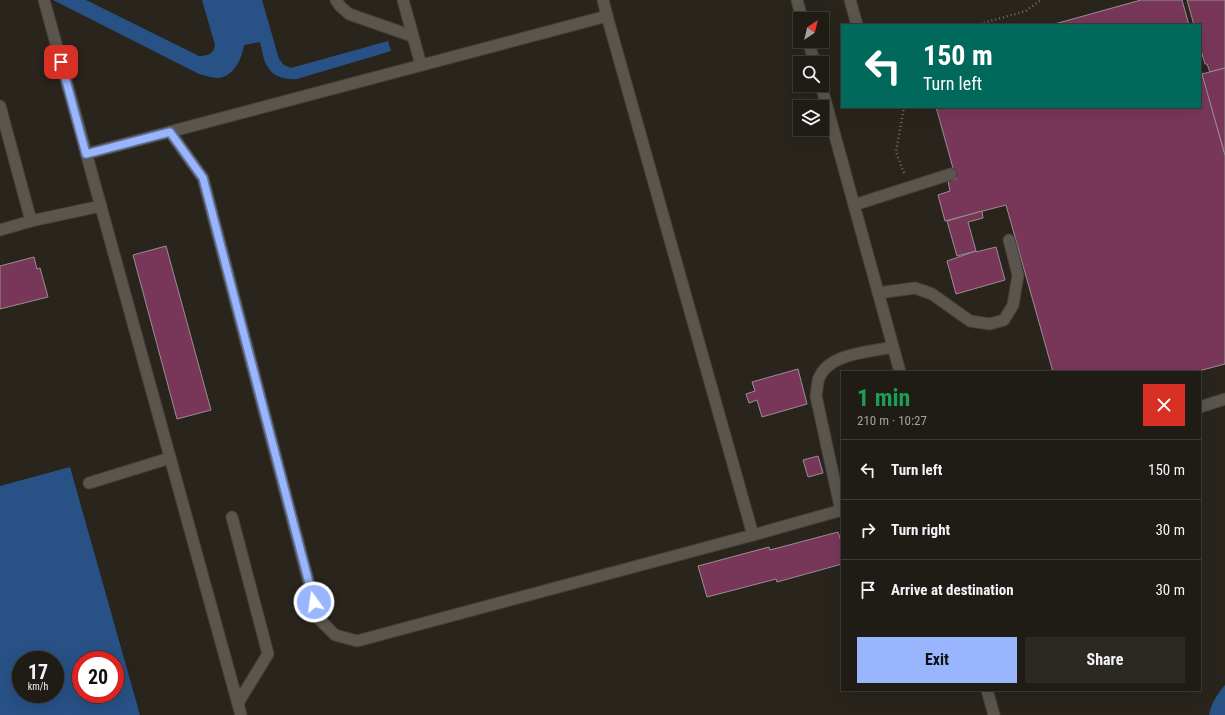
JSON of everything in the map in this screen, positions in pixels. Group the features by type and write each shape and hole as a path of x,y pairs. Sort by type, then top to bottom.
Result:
{"lane":[{"path":"44,0 241,715"},
{"path":"336,0 349,14 412,36"},
{"path":"403,0 421,65"},
{"path":"603,0 753,535"},
{"path":"797,0 800,12"},
{"path":"850,0 857,24"},
{"path":"86,154 607,16"},
{"path":"823,92 900,371"},
{"path":"0,106 31,221"},
{"path":"170,132 203,178 318,618 335,635 357,641 841,510"},
{"path":"854,205 951,174"},
{"path":"0,230 31,221 101,206"},
{"path":"878,293 915,288 932,294 970,321 990,324 1004,320 1013,304 1018,275 1009,240"},
{"path":"841,506 816,396 819,378 829,364 844,356 893,347"},
{"path":"1201,407 1225,399"},
{"path":"89,483 170,458"},
{"path":"232,517 268,654 238,703"},
{"path":"988,691 994,715"}],"path":[{"path":"980,24 1026,11 1041,0"},
{"path":"904,108 896,152 909,187"}],"water":[{"path":"53,0 86,0 199,56 210,54 215,45 202,0 262,0 279,59 284,65 291,68 388,41 391,51 297,79 289,79 280,77 270,70 264,60 260,42 244,45 239,61 233,71 224,77 213,78 199,74"},
{"path":"70,467 122,651 72,651 72,703 124,703 124,658 140,715 0,715 0,486"},
{"path":"1225,685 1225,715 1209,715 1215,699"}],"building":[{"path":"1141,0 1182,0 1189,24 1055,24"},
{"path":"1187,0 1225,0 1225,68 1210,72 1207,64 1205,64 1201,50 1201,24 1194,24"},
{"path":"1225,68 1225,155 1202,74"},
{"path":"1201,70 1225,155 1225,364 1199,371 1053,371 1006,205 945,221 938,195 950,191 948,181 956,179 936,108 1201,108"},
{"path":"982,211 983,218 968,222 976,251 957,256 947,221"},
{"path":"166,246 211,410 177,419 133,255"},
{"path":"996,247 1005,280 956,294 947,261 976,251"},
{"path":"34,257 37,269 40,268 48,297 0,309 0,266"},
{"path":"798,369 807,404 762,417 757,400 749,403 746,394 755,391 752,382"},
{"path":"818,456 823,473 808,477 803,460"},
{"path":"838,532 841,541 841,564 777,582 776,579 707,597 698,566 769,547 770,550"}],"route":[{"path":"61,62 86,154 170,132 203,178 314,602"}]}
